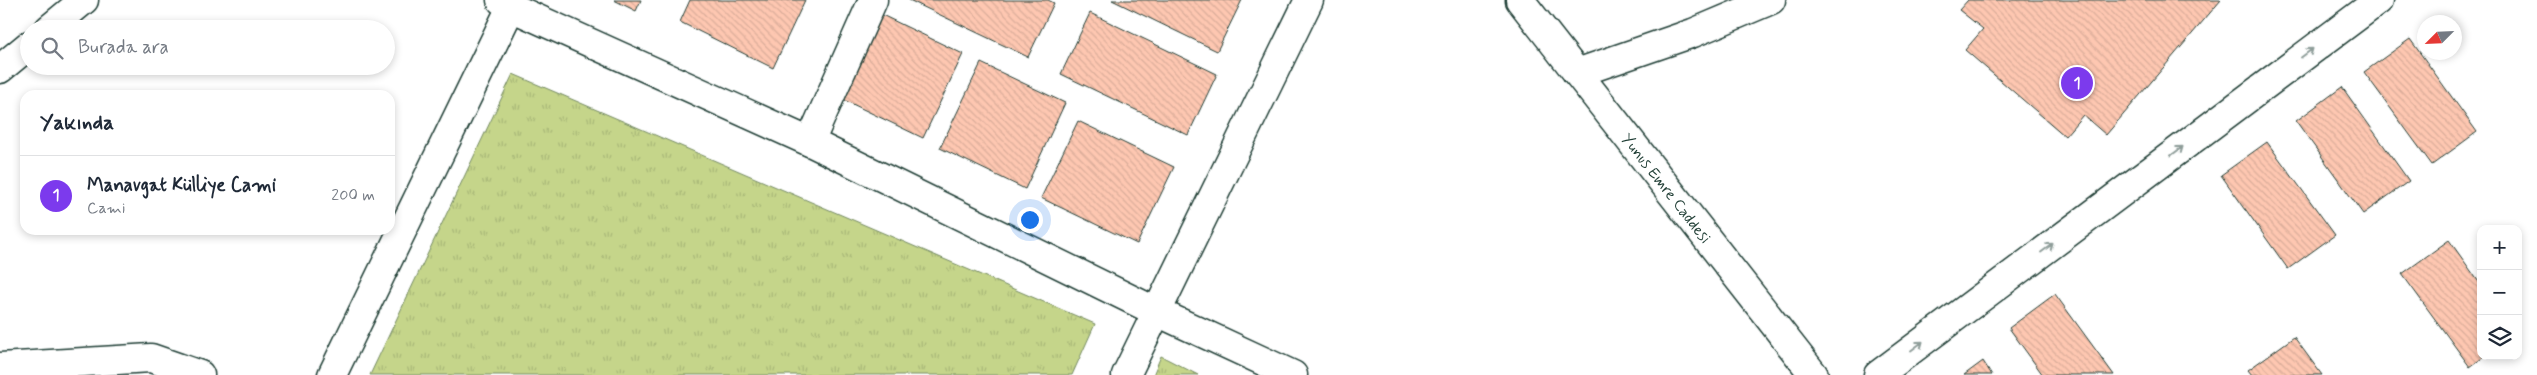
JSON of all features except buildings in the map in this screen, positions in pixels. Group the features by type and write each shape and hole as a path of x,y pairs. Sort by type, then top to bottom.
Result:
{"street":[{"path":"60,20 84,0"},
{"path":"810,142 873,0"},
{"path":"1126,375 1155,311 1309,0"},
{"name":"Yunus Emre Caddesi","path":"1520,0 1814,375"},
{"path":"1577,73 1692,33 1771,0"},
{"path":"1878,375 2379,0"},
{"path":"332,375 506,4 810,142 1155,311 1293,375"},
{"path":"0,69 20,52"},
{"path":"0,367 151,358 200,375"}],"green space":[{"path":"513,74 1095,324 1072,375 370,375"},
{"path":"1161,356 1198,375 1153,375"}],"place":[{"name":"Manavgat Külliye Cami","path":"2077,83"}]}
